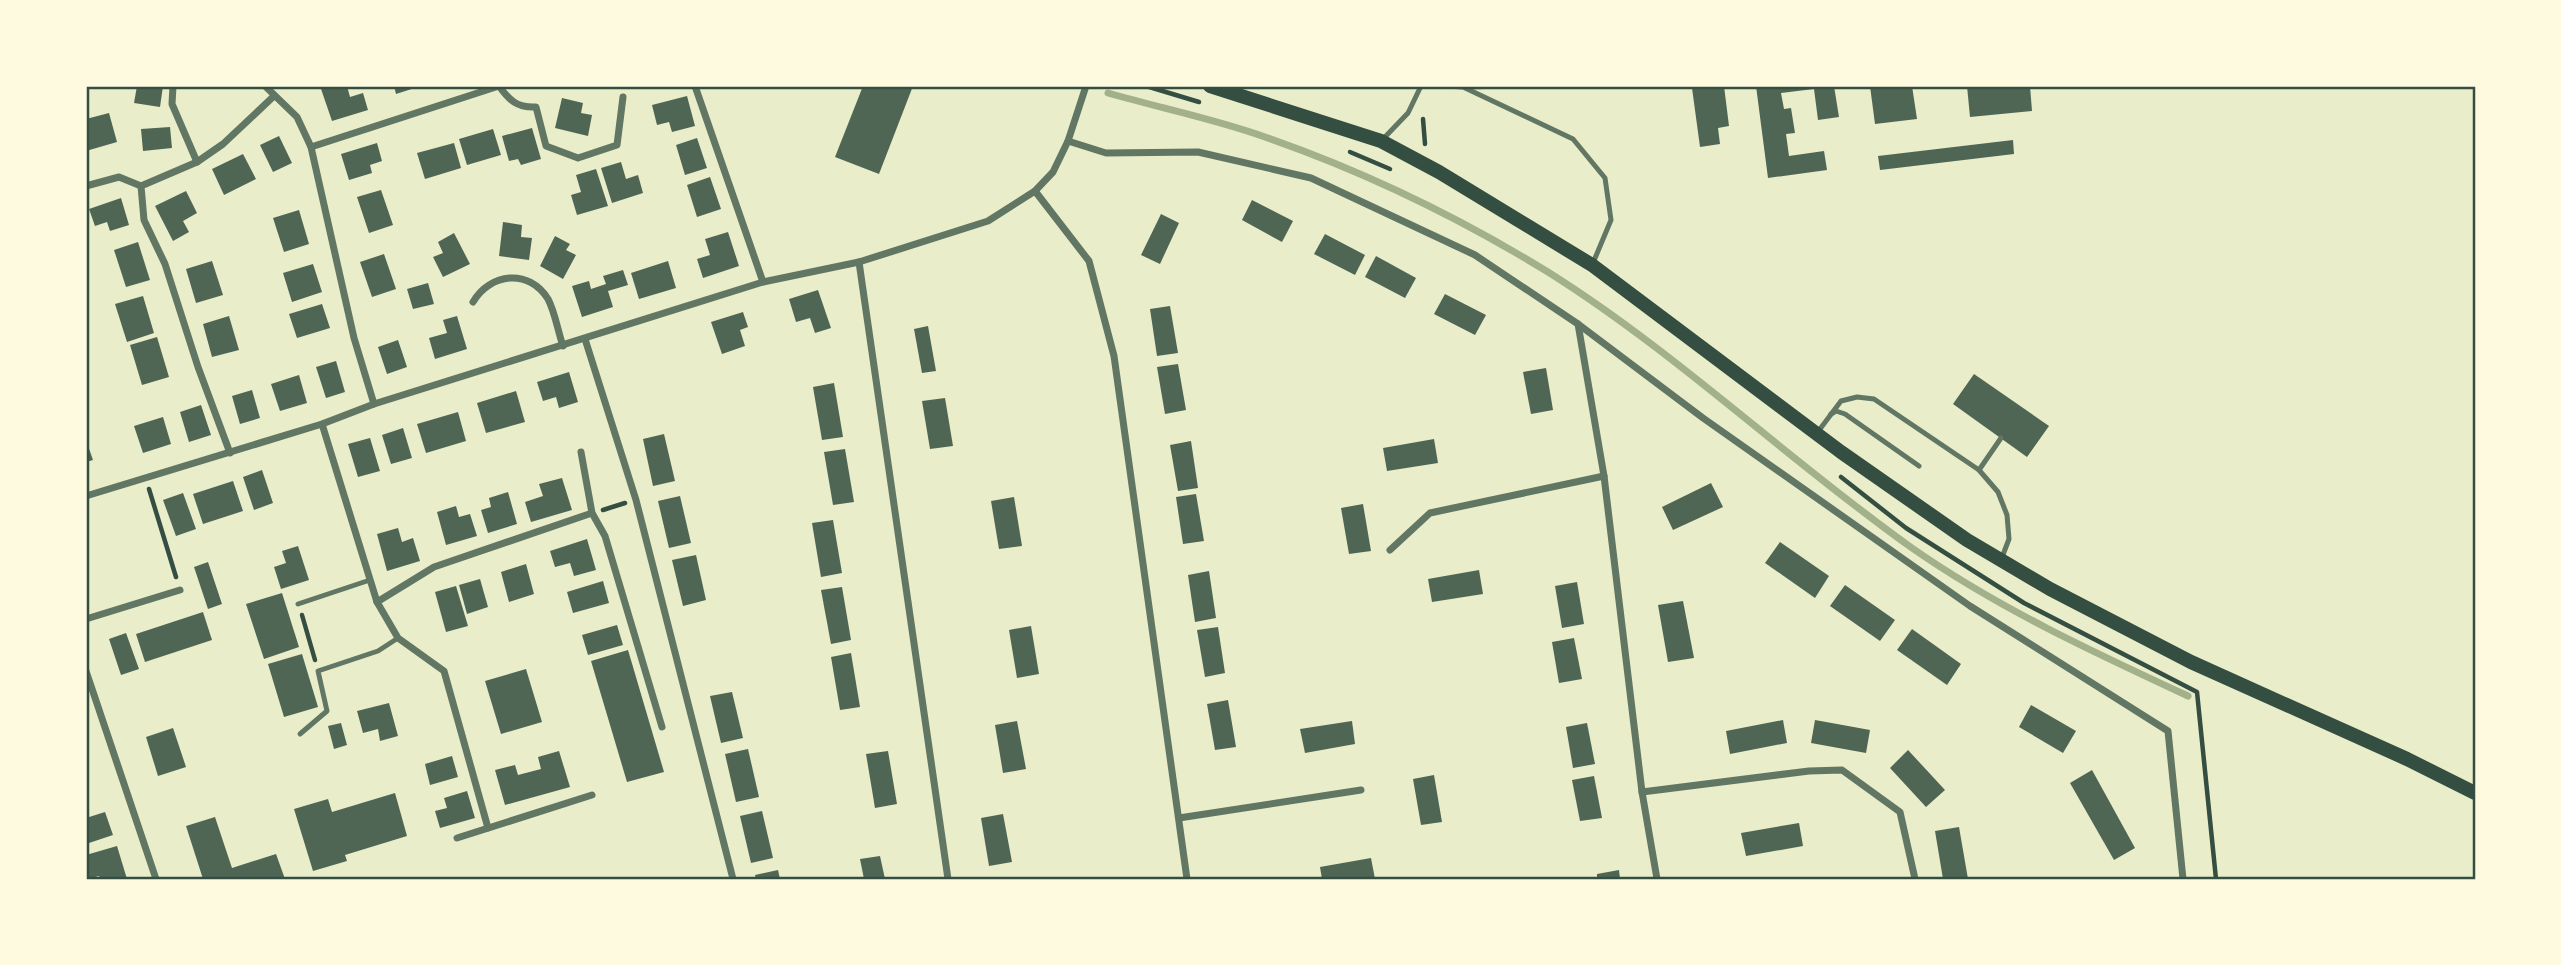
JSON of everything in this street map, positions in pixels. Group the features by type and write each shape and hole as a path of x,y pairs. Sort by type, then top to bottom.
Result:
{"main road":[{"path":"1210,86 1381,141 1488,200 1592,265 1886,486 1966,540 2050,589 2191,662 2407,759 2475,793"}],"street":[{"path":"173,86 172,104 197,162"},
{"path":"265,86 297,117 311,147 354,338 374,404"},
{"path":"311,147 499,86 509,100 524,108 536,107 546,146 578,158 617,145 623,97"},
{"path":"695,86 762,282"},
{"path":"86,496 322,424 374,404 762,282 859,262 988,220 1035,191 1053,172 1068,141 1086,86"},
{"path":"86,186 119,177 141,186 197,162 223,144 274,96"},
{"path":"1068,141 1106,153 1198,152 1311,178 1475,255 1578,324 1703,418 1970,606 2168,732 2183,879"},
{"path":"141,186 144,220 165,264 198,367 230,453"},
{"path":"1035,191 1089,261 1114,356 1187,879"},
{"path":"859,262 948,879"},
{"path":"473,302 480,289 498,279 519,278 534,285 548,299 563,346"},
{"path":"1578,324 1604,476 1642,792 1657,879"},
{"path":"585,339 636,500 733,879"},
{"path":"322,424 377,602 398,638 443,671 488,828"},
{"path":"581,453 592,513 605,536 662,727"},
{"path":"1390,550 1430,513 1604,476"},
{"path":"377,602 434,567 592,513"},
{"path":"86,619 180,590"},
{"path":"86,671 156,879"},
{"path":"1642,792 1842,770 1900,812 1915,879"},
{"path":"1179,818 1361,790"},
{"path":"457,838 592,794"}],"lane":[{"path":"1381,141 1408,113 1422,86"},
{"path":"1447,86 1503,86"},
{"path":"1463,88 1573,139 1605,178 1611,219 1592,265"},
{"path":"1817,433 1841,401 1857,397 1874,399 1979,470 1998,492 2007,515 2009,539 2000,560"},
{"path":"1829,415 1836,411 1845,415 1919,466"},
{"path":"1979,470 2001,439"},
{"path":"298,604 370,580"},
{"path":"300,733 327,711 318,671 378,651 398,638"}],"path":[{"path":"1146,86 1212,106"},
{"path":"1342,149 1399,174"},
{"path":"1834,471 1906,528 2024,603 2197,692 2216,879"},
{"path":"146,478 180,590"},
{"path":"592,513 636,500"},
{"path":"298,604 318,671"}],"building":[{"path":"137,86 163,86 160,107 134,103"},
{"path":"320,86 347,86 350,97 363,93 368,110 332,121"},
{"path":"394,86 421,86 396,94"},
{"path":"863,86 913,86 879,174 835,157"},
{"path":"1724,86 1729,126 1718,128 1720,144 1700,147 1692,88"},
{"path":"1756,86 1834,86 1839,117 1818,120 1814,89 1781,93 1784,109 1791,108 1795,133 1786,134 1789,156 1824,151 1827,170 1768,178"},
{"path":"1870,86 1912,86 1917,119 1875,124"},
{"path":"1967,86 2030,86 2032,111 1970,117"},
{"path":"687,96 695,126 672,132 669,122 657,125 652,105"},
{"path":"562,98 583,103 581,113 592,115 588,136 555,128"},
{"path":"109,113 117,142 86,151 86,119"},
{"path":"170,127 172,148 143,151 141,129"},
{"path":"532,128 541,159 521,165 518,159 509,161 502,136"},
{"path":"493,129 501,155 467,165 459,139"},
{"path":"279,136 292,163 273,172 260,145"},
{"path":"697,138 707,168 685,175 676,145"},
{"path":"2013,140 2014,154 1880,170 1878,156"},
{"path":"377,143 382,161 370,165 372,173 349,180 341,154"},
{"path":"454,143 461,168 425,179 417,153"},
{"path":"243,154 256,179 224,195 212,169"},
{"path":"621,162 626,179 638,175 643,193 612,203 601,168"},
{"path":"596,169 608,206 577,215 571,195 581,192 576,175"},
{"path":"710,177 721,209 697,217 687,185"},
{"path":"381,190 393,225 369,233 357,197"},
{"path":"186,191 197,213 183,221 189,232 173,241 155,206"},
{"path":"121,198 129,225 110,231 107,222 95,226 89,209"},
{"path":"1252,200 1293,221 1282,242 1242,220"},
{"path":"299,210 309,244 284,252 273,218"},
{"path":"1161,214 1179,223 1160,264 1141,255"},
{"path":"503,222 522,225 521,237 532,238 529,260 499,256"},
{"path":"728,232 739,266 703,278 697,259 710,255 705,239"},
{"path":"454,233 470,264 443,277 433,257 443,253 438,242"},
{"path":"1325,234 1365,255 1355,275 1314,254"},
{"path":"555,236 570,244 566,250 576,255 563,279 540,266"},
{"path":"138,242 150,280 126,287 114,250"},
{"path":"384,254 396,289 372,297 360,262"},
{"path":"1376,256 1416,278 1405,298 1365,277"},
{"path":"212,261 223,295 196,303 186,269"},
{"path":"668,261 676,288 639,299 631,273"},
{"path":"313,264 322,292 292,302 283,273"},
{"path":"623,270 628,285 608,291 613,307 582,317 572,286 589,281 591,289 606,284 603,276"},
{"path":"428,283 434,304 413,309 407,289"},
{"path":"818,290 831,328 815,333 810,318 796,322 789,299"},
{"path":"1445,294 1486,315 1475,335 1434,314"},
{"path":"143,296 154,333 127,342 115,304"},
{"path":"322,304 330,328 297,338 289,314"},
{"path":"1170,306 1178,353 1157,356 1150,309"},
{"path":"743,312 748,327 740,330 745,346 722,354 711,322"},
{"path":"229,316 239,350 212,357 203,324"},
{"path":"457,316 467,349 435,359 429,338 447,333 443,320"},
{"path":"928,326 936,371 922,373 914,329"},
{"path":"157,337 169,377 142,385 130,345"},
{"path":"398,340 407,367 387,374 378,347"},
{"path":"336,361 345,392 326,398 316,367"},
{"path":"1178,364 1186,410 1165,414 1157,367"},
{"path":"1546,368 1553,410 1531,414 1523,372"},
{"path":"569,372 578,402 559,408 556,397 543,401 537,382"},
{"path":"1974,374 2049,426 2027,457 1953,404"},
{"path":"299,375 307,403 280,411 271,384"},
{"path":"834,383 843,437 822,440 813,387"},
{"path":"252,390 260,418 240,424 232,396"},
{"path":"516,391 525,422 486,433 477,403"},
{"path":"945,398 953,446 930,449 922,401"},
{"path":"201,405 211,435 189,442 180,412"},
{"path":"458,412 466,441 426,453 417,424"},
{"path":"163,417 171,444 143,453 134,426"},
{"path":"403,428 412,458 391,464 382,435"},
{"path":"664,434 675,481 653,486 643,439"},
{"path":"370,438 380,471 358,477 348,444"},
{"path":"1434,439 1438,463 1387,471 1383,448"},
{"path":"86,440 93,460 86,462"},
{"path":"1191,441 1198,488 1178,491 1170,445"},
{"path":"845,449 854,502 833,505 824,452"},
{"path":"262,470 273,503 254,510 243,477"},
{"path":"562,478 572,510 531,522 525,502 543,496 539,484"},
{"path":"233,481 243,511 203,524 193,494"},
{"path":"1711,483 1723,507 1673,530 1662,507"},
{"path":"508,492 517,524 488,533 481,510 491,507 489,498"},
{"path":"183,493 196,529 176,536 163,500"},
{"path":"1196,494 1204,541 1183,544 1176,497"},
{"path":"680,496 691,543 669,548 658,501"},
{"path":"1014,497 1022,546 999,549 991,501"},
{"path":"1363,504 1371,551 1349,554 1341,508"},
{"path":"456,506 459,517 470,514 477,536 446,545 437,512"},
{"path":"833,520 842,573 821,577 812,523"},
{"path":"398,528 402,542 413,538 420,561 387,571 377,534"},
{"path":"587,539 596,570 574,576 570,563 555,567 550,551"},
{"path":"1780,542 1829,576 1815,598 1765,563"},
{"path":"298,546 309,580 281,589 274,567 286,563 282,551"},
{"path":"696,555 706,600 683,606 672,560"},
{"path":"208,562 222,604 208,609 194,567"},
{"path":"526,564 534,594 509,602 501,572"},
{"path":"1479,570 1483,594 1432,602 1428,579"},
{"path":"1209,571 1216,618 1195,622 1188,575"},
{"path":"480,579 488,607 467,614 459,585"},
{"path":"603,581 609,603 573,613 567,592"},
{"path":"1577,582 1584,624 1562,628 1555,586"},
{"path":"1845,585 1895,620 1880,641 1830,606"},
{"path":"456,586 468,626 446,632 435,592"},
{"path":"842,587 851,640 831,644 821,590"},
{"path":"282,593 299,647 264,659 246,604"},
{"path":"1683,601 1694,658 1668,662 1658,605"},
{"path":"203,612 212,640 145,662 136,634"},
{"path":"617,625 623,645 588,655 582,635"},
{"path":"1031,626 1039,674 1017,678 1009,630"},
{"path":"1218,627 1225,673 1205,677 1197,630"},
{"path":"1912,629 1961,664 1947,685 1897,650"},
{"path":"126,633 139,669 121,675 109,639"},
{"path":"1574,638 1582,679 1559,683 1552,642"},
{"path":"628,650 664,772 627,782 591,661"},
{"path":"851,653 860,707 840,710 831,657"},
{"path":"302,654 318,707 284,717 268,664"},
{"path":"526,669 542,722 501,734 485,681"},
{"path":"732,692 743,738 721,743 710,696"},
{"path":"1228,700 1236,747 1215,750 1207,704"},
{"path":"389,703 398,736 380,741 378,729 363,733 357,711"},
{"path":"2031,705 2076,731 2063,753 2019,727"},
{"path":"1783,720 1787,743 1730,754 1726,731"},
{"path":"1815,720 1870,730 1866,753 1811,743"},
{"path":"1017,721 1026,769 1003,773 995,725"},
{"path":"1352,721 1355,744 1305,753 1300,729"},
{"path":"341,723 347,745 334,749 328,726"},
{"path":"1587,723 1595,764 1573,768 1566,727"},
{"path":"173,728 186,767 158,776 146,737"},
{"path":"748,749 759,797 736,802 725,754"},
{"path":"1908,750 1945,790 1926,807 1890,768"},
{"path":"559,751 570,787 505,805 495,770 515,765 518,775 541,769 538,757"},
{"path":"888,751 897,804 875,808 866,754"},
{"path":"452,756 458,777 430,785 425,764"},
{"path":"2092,770 2135,848 2114,860 2070,783"},
{"path":"1434,775 1442,822 1421,825 1413,779"},
{"path":"1594,776 1602,818 1580,821 1572,780"},
{"path":"467,791 475,818 440,828 435,811 447,808 444,798"},
{"path":"395,793 407,836 345,855 347,861 313,871 294,809 328,799 332,812"},
{"path":"762,811 773,858 751,863 740,816"},
{"path":"105,812 113,835 86,844 86,818"},
{"path":"1003,814 1012,862 989,866 981,818"},
{"path":"215,817 232,868 276,854 285,879 203,879 186,826"},
{"path":"1799,823 1803,846 1746,856 1741,833"},
{"path":"1959,827 1968,879 1943,879 1935,831"},
{"path":"117,846 127,879 100,879 99,876 88,879 86,855"},
{"path":"880,856 885,879 864,879 860,859"},
{"path":"1371,858 1375,879 1322,879 1320,867"},
{"path":"778,870 780,879 756,879 755,875"},
{"path":"1619,870 1620,879 1597,879 1597,874"}],"waterway":[{"path":"1108,93 1227,125 1302,150 1374,180 1480,233 1548,272 1642,337 1866,514 1945,570 2012,610 2188,696"}]}
